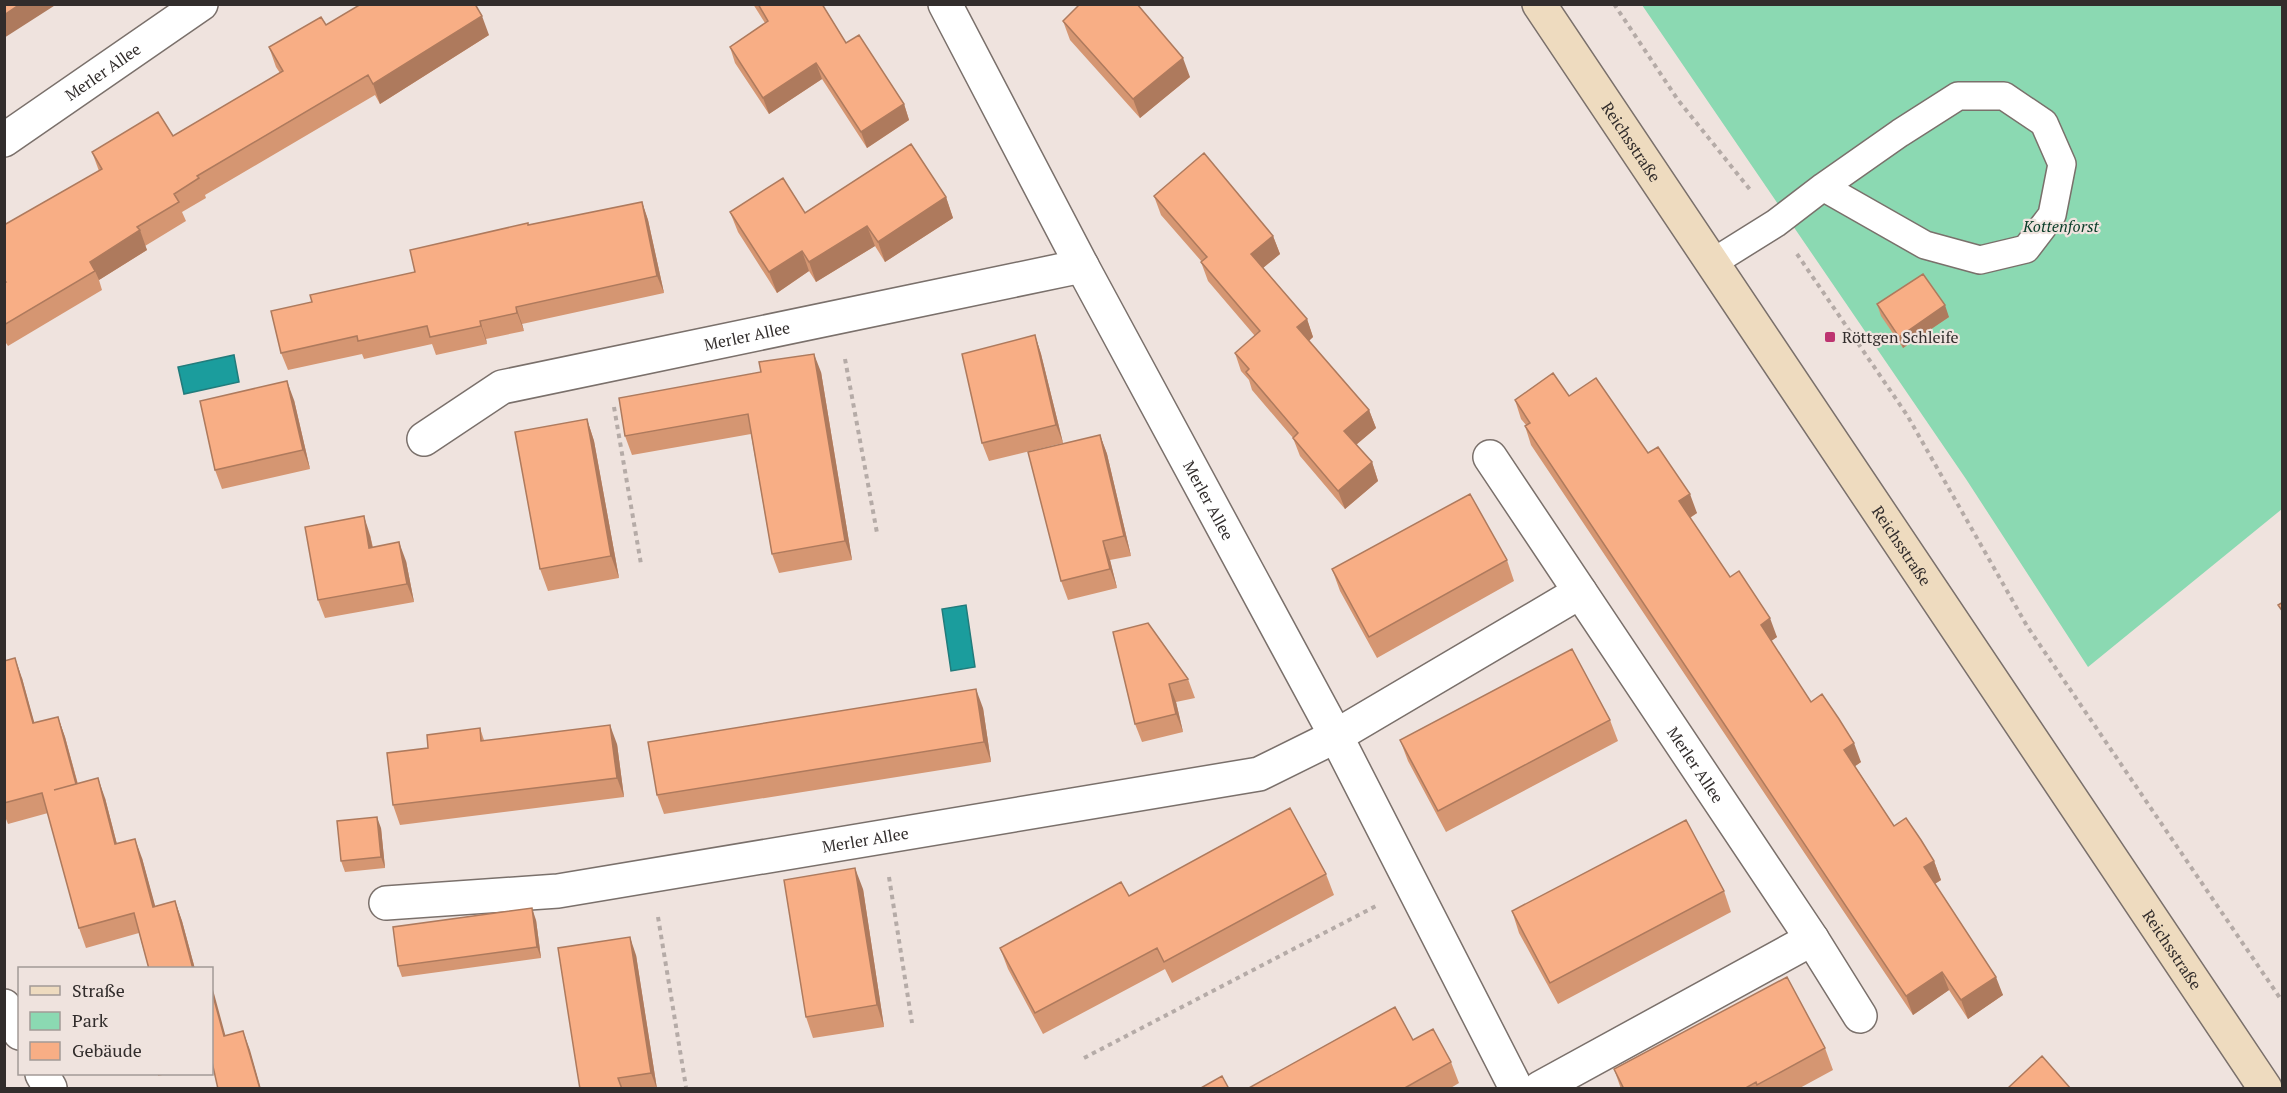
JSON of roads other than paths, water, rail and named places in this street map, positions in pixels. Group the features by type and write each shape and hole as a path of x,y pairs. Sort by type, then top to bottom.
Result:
{"main road":[{"name":"Reichsstraße","path":"1539,4 2265,1089"}],"street":[{"name":"Merler Allee","path":"4,140 201,4"},
{"name":"Merler Allee","path":"945,4 1082,266 1336,736 1516,1089"},
{"name":"Merler Allee","path":"424,439 502,387 1082,266"},
{"name":"Merler Allee","path":"1490,457 1812,939 1860,1016"},
{"name":"Merler Allee","path":"386,903 558,891 882,835 1259,774 1336,736 1580,592"},
{"path":"1539,1089 1812,939"},
{"path":"4,1006 18,1030"},
{"path":"43,1075 50,1089"}],"lane":[{"path":"1712,263 1776,223 1823,188 1900,133 1959,96 2004,96 2012,101 2044,123 2062,164 2052,215 2025,249 1980,260 1925,245 1823,188"}],"water":[{"path":"234,355 239,382 184,394 178,367"},
{"path":"966,605 975,667 951,671 942,609"}],"place":[{"name":"Röttgen Schleife","path":"1830,337"}],"park label":[{"name":"Kottenforst","path":"2061,226"}]}
